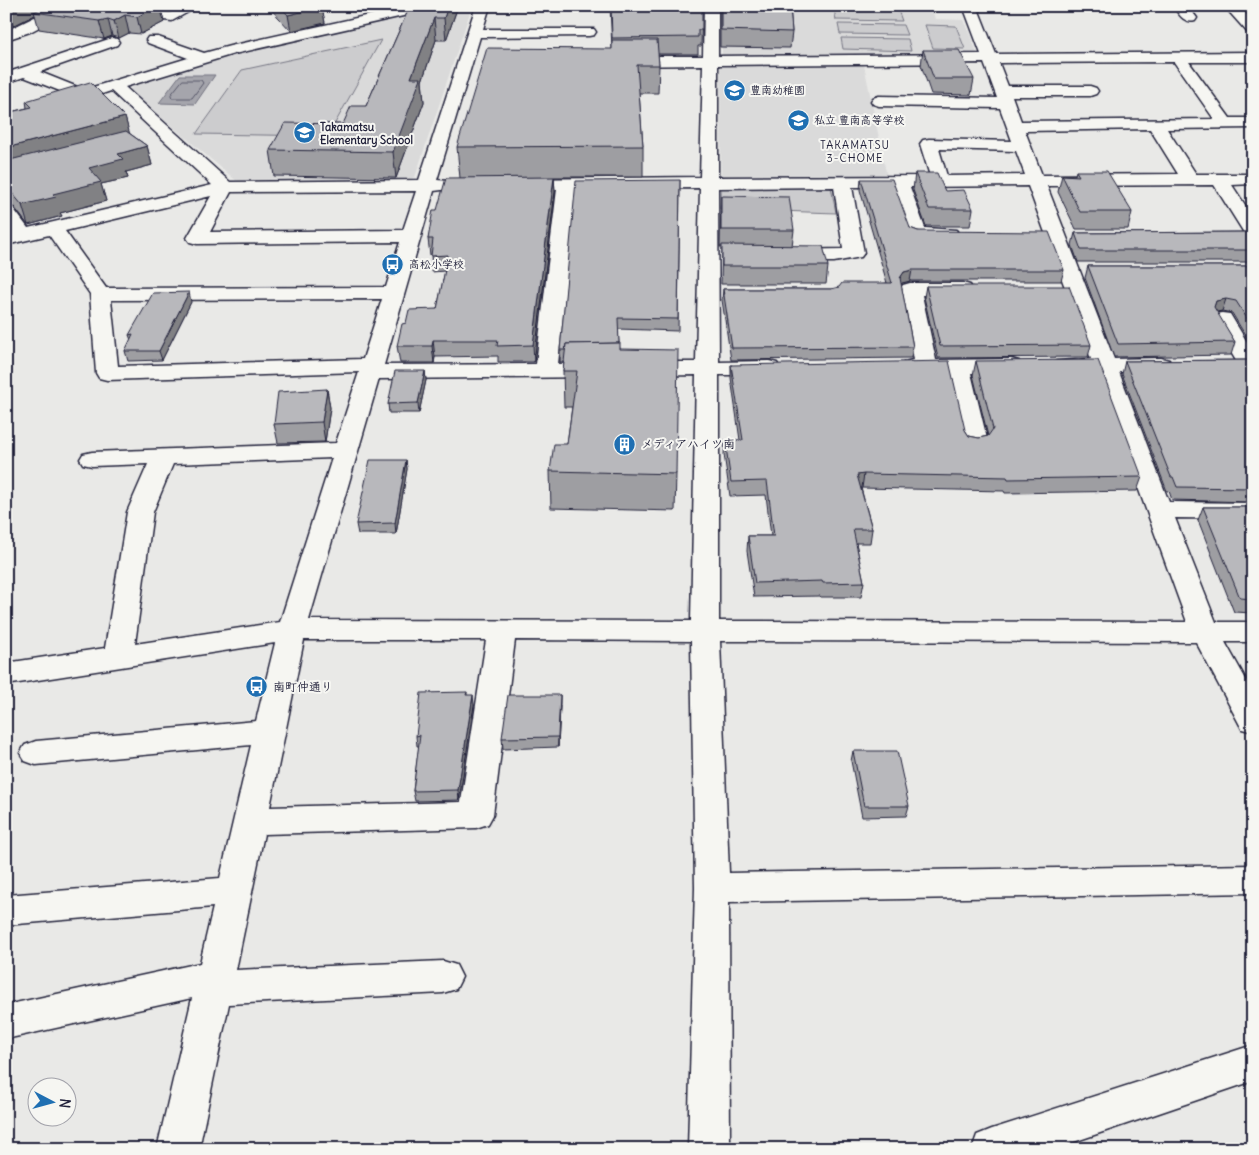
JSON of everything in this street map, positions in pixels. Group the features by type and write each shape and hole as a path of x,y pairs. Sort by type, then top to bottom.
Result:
{"street":[{"path":"6,36 25,30 68,6"},
{"path":"77,6 172,17 192,6"},
{"path":"58,103 230,50 430,6"},
{"path":"178,1149 268,732 292,630 483,6"},
{"path":"709,1149 712,888 705,630 709,368 718,292 719,256 710,183 711,6"},
{"path":"970,6 1036,180 1066,237 1073,279 1205,632 1253,721"},
{"path":"1180,6 1190,18"},
{"path":"1232,7 1253,8"},
{"path":"1232,7 1253,30"},
{"path":"6,78 112,36 142,14"},
{"path":"475,32 589,32"},
{"path":"152,40 203,58"},
{"path":"603,61 1253,57"},
{"path":"1179,58 1225,123"},
{"path":"465,62 485,62"},
{"path":"25,72 84,95"},
{"path":"114,86 225,187"},
{"path":"878,101 1004,97 1090,91"},
{"path":"940,181 929,144 1155,124 1253,123"},
{"path":"1155,124 1190,179"},
{"path":"147,138 166,133"},
{"path":"1219,179 1253,232"},
{"path":"497,184 1253,179"},
{"path":"767,256 834,256 854,253 842,182"},
{"path":"899,182 917,234 965,234"},
{"path":"546,370 567,184"},
{"path":"6,212 15,237 225,187 457,185"},
{"path":"225,187 197,238 412,236"},
{"path":"54,228 100,294 107,373 371,368 546,370 788,368"},
{"path":"1032,234 1066,237"},
{"path":"1232,237 1253,237"},
{"path":"926,367 910,289 978,289"},
{"path":"100,294 395,293"},
{"path":"1222,318 1251,364"},
{"path":"1220,364 1251,364"},
{"path":"887,367 1182,365"},
{"path":"958,367 976,443"},
{"path":"92,459 347,450"},
{"path":"118,658 140,512 163,457"},
{"path":"1159,510 1253,511"},
{"path":"6,674 292,630 1253,632"},
{"path":"250,821 476,815 502,631"},
{"path":"36,753 268,732"},
{"path":"712,888 1253,879"},
{"path":"6,910 235,891"},
{"path":"6,1022 215,982 443,977"},
{"path":"992,1149 1253,1064"}],"shaded area":[{"name":"Takamatsu Elementary School","path":"451,6 472,6 415,177 402,181 238,182 129,90 134,86 237,53"},
{"name":"私立 豊南高等学校","path":"722,6 931,6 935,19 964,20 978,55 862,55 887,177 721,177 720,64 724,57 722,54"},
{"path":"834,9 898,10 902,21 836,20"},
{"path":"838,24 903,25 907,35 840,34"},
{"path":"925,25 956,26 965,49 933,48"},
{"path":"841,38 908,39 911,51 843,49"},
{"path":"381,40 328,136 196,134 242,70"},
{"path":"721,187 831,187 836,213 720,209"}],"water":[{"path":"180,75 215,75 195,104 159,103"}],"building":[{"path":"6,6 16,6 6,10"},
{"path":"46,6 157,6 137,17 125,15 114,21 108,19 99,21 34,12"},
{"path":"280,6 321,6 322,7 288,15"},
{"path":"410,6 448,6 444,18 434,18 411,78 421,78 393,152 270,150 285,123 343,124 351,106 366,106"},
{"path":"611,6 702,6 702,30 698,30 698,37 612,38"},
{"path":"721,6 790,6 792,32 721,30"},
{"path":"612,40 657,40 659,65 637,65 643,146 457,147 487,48 612,49"},
{"path":"923,50 959,50 974,79 934,79"},
{"path":"90,82 125,117 6,148 6,113 32,107 26,101"},
{"path":"126,131 147,146 118,154 123,159 89,168 101,182 53,194 56,197 22,205 6,187 6,161"},
{"path":"1076,171 1107,171 1132,212 1080,212 1062,175 1079,176"},
{"path":"915,173 937,173 945,191 964,190 973,209 929,209"},
{"path":"554,177 533,345 497,346 498,340 433,340 432,346 397,346 402,324 406,323 409,310 437,309 448,255 431,256 433,239 428,239 433,210 437,210 446,178"},
{"path":"861,179 892,179 910,228 918,231 1049,232 1064,270 912,270 904,272 900,278 913,347 732,348 723,289 831,289 839,287 842,283 892,283"},
{"path":"680,180 678,319 618,318 619,343 566,344 565,350 560,350 576,181"},
{"path":"721,196 789,197 794,230 721,230"},
{"path":"1253,232 1253,250 1081,250 1075,233"},
{"path":"722,245 823,246 828,266 722,266"},
{"path":"1088,266 1253,266 1253,328 1236,301 1226,299 1216,301 1214,307 1235,342 1118,344"},
{"path":"926,286 1069,286 1091,345 940,346"},
{"path":"189,292 159,351 125,351 133,334 129,335 153,293"},
{"name":"メディアハイツ南","path":"620,343 620,349 678,350 676,474 550,471 554,444 567,444 577,371 563,371 566,344"},
{"path":"1098,360 1142,477 1008,479 1007,477 857,475 872,529 853,529 864,582 755,583 748,536 774,536 767,481 731,482 725,440 743,440 731,365 949,361 965,430 969,436 979,438 988,436 993,429 976,361"},
{"path":"1253,360 1253,488 1177,487 1173,477 1171,477 1125,361"},
{"path":"395,371 425,371 418,403 388,404"},
{"path":"327,389 322,422 274,424 278,392"},
{"path":"370,460 406,460 395,523 356,524"},
{"path":"1203,507 1253,507 1253,599 1240,598"},
{"path":"467,692 466,695 473,695 458,790 413,791 420,735 416,736 421,693"},
{"path":"508,695 560,695 558,737 502,738"},
{"path":"853,751 897,751 909,806 864,806"},
{"path":"1253,1141 1253,1149 1202,1149"}],"place":[{"name":"豊南幼稚園","path":"734,90"},
{"name":"私立 豊南高等学校","path":"798,120"},
{"name":"Takamatsu Elementary School","path":"304,133"},
{"name":"高松小学校","path":"393,264"},
{"name":"メディアハイツ南","path":"625,444"},
{"name":"南町仲通り","path":"257,687"}],"district":[{"name":"TAKAMATSU 3-CHOME","path":"855,151"}]}
